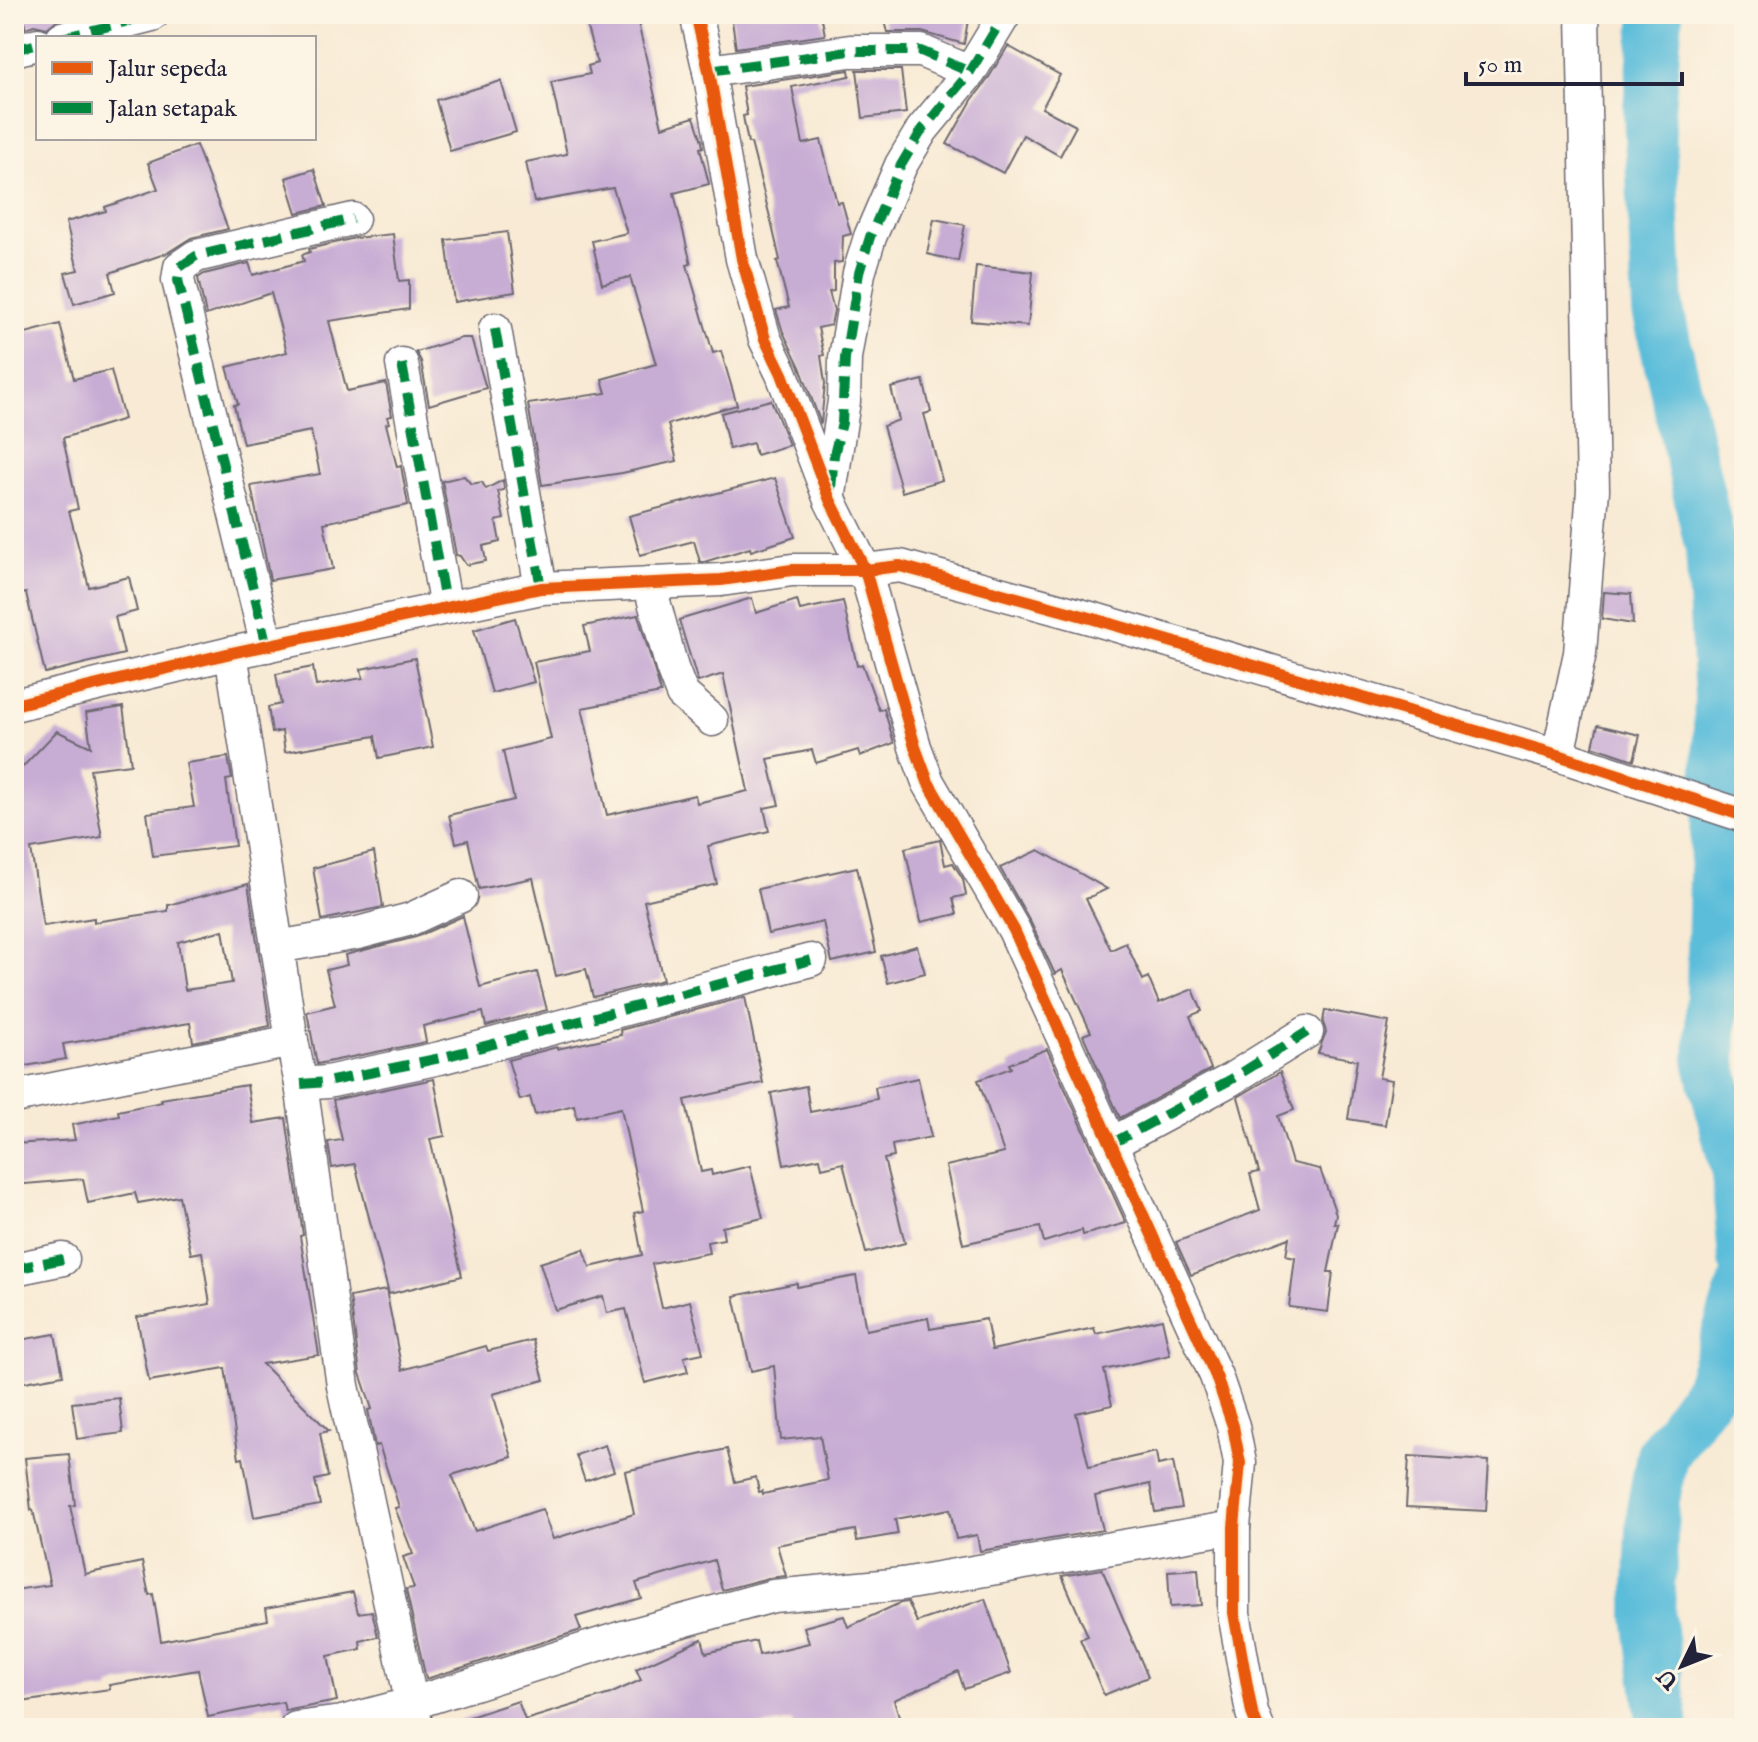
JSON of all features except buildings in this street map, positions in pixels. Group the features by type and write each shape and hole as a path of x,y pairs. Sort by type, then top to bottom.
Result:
{"street":[{"path":"696,14 742,259 765,339 782,374 830,500 865,570 915,747 928,782 1014,930 1216,1376 1233,1426 1240,1463 1234,1527 1234,1613 1252,1713 1258,1728"},
{"path":"830,500 834,455 842,423 845,358 859,273 870,237 901,165 922,130 970,72 1005,14"},
{"path":"1567,758 1580,653 1593,490 1583,14"},
{"path":"70,36 152,15"},
{"path":"14,50 36,44"},
{"path":"709,71 850,51 921,51 970,72"},
{"path":"267,646 178,280 180,267 196,256 353,219"},
{"path":"495,329 541,588"},
{"path":"402,364 446,608"},
{"path":"14,705 231,653 541,588 721,580 792,570 865,570 900,566 1567,758 1744,816"},
{"path":"649,583 682,694 712,720"},
{"path":"231,653 301,1084 343,1386 414,1716"},
{"path":"277,947 358,933 411,919 461,896"},
{"path":"301,1084 327,1082 440,1058 811,960"},
{"path":"1111,1144 1230,1080 1307,1032"},
{"path":"14,1097 292,1041"},
{"path":"14,1269 63,1259"},
{"path":"296,1728 414,1716 620,1638 773,1596 903,1584 1234,1527"}],"waterway":[{"path":"1657,14 1649,109 1658,310 1711,549 1720,696 1710,1064 1737,1173 1744,1259"},
{"path":"1663,1728 1649,1615 1653,1505 1662,1455 1710,1389 1744,1283"}],"marked path":[{"path":"831,489 834,455 842,423 845,358 859,273 870,237 901,165 922,130 970,72 1005,14"},
{"path":"70,36 152,15"},
{"path":"14,50 36,44"},
{"path":"709,71 850,51 921,51 970,72"},
{"path":"267,646 178,280 180,267 196,256 353,219"},
{"path":"495,329 541,588"},
{"path":"402,364 446,608"},
{"path":"301,1084 327,1082 440,1058 811,960"},
{"path":"1111,1144 1230,1080 1307,1032"},
{"path":"14,1269 63,1259"}],"cycle path":[{"path":"696,14 742,259 765,339 782,374 830,500 865,570 915,747 928,782 1014,930 1216,1376 1233,1426 1240,1463 1234,1527 1234,1613 1252,1713 1258,1728"},
{"path":"14,705 231,653 541,588 721,580 792,570 865,570 900,566 1094,619 1558,755 1744,816"}]}
